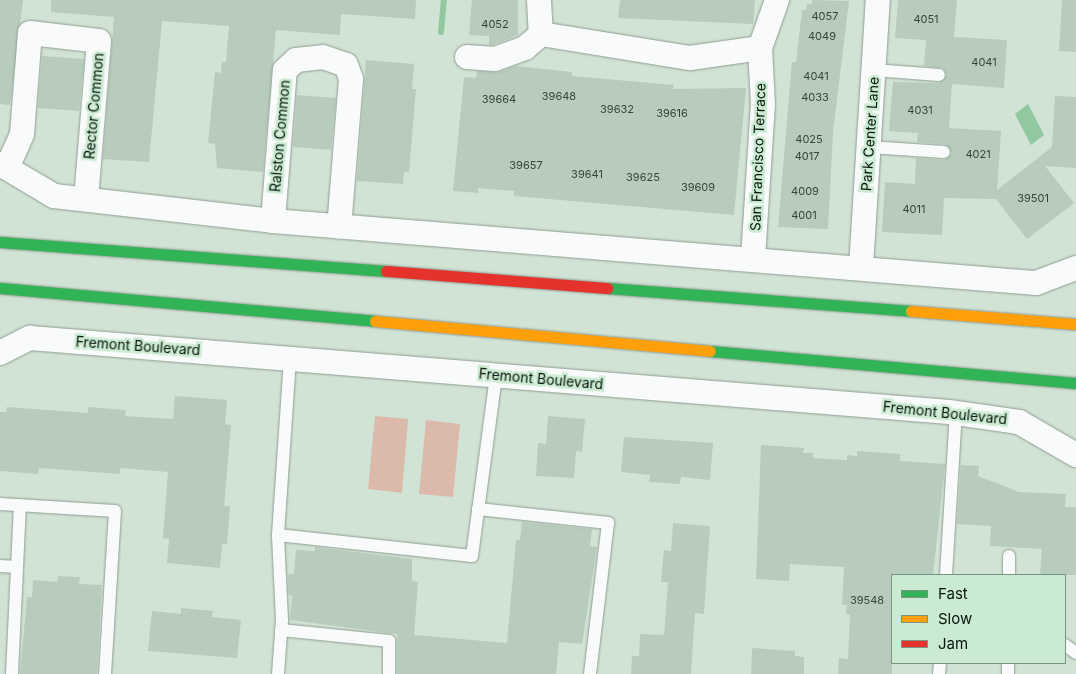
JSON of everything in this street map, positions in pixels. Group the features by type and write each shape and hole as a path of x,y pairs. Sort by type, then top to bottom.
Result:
{"main road":[{"path":"0,242 1076,324"},
{"path":"0,288 1076,383"}],"street":[{"path":"539,0 542,34"},
{"name":"San Francisco Terrace","path":"753,258 764,105 760,48 777,0"},
{"name":"Park Center Lane","path":"861,267 878,0"},
{"name":"Rector Common","path":"4,166 22,134 30,33 100,41 86,199"},
{"path":"467,57 495,59 524,48 542,34 690,58 760,48"},
{"name":"Ralston Common","path":"273,221 285,70 296,60 323,57 346,65 351,79 339,226"},
{"path":"4,166 54,196 273,221 753,258 1036,283 1076,268"},
{"name":"Fremont Boulevard","path":"0,353 30,338 956,412 1019,422 1076,455"}],"lane":[{"path":"874,70 940,75"},
{"path":"869,147 944,152"},
{"path":"278,674 281,630 278,535 290,358"},
{"path":"278,535 472,556 496,376"},
{"path":"946,574 956,412"},
{"path":"0,504 115,511 105,674"},
{"path":"12,674 20,505"},
{"path":"478,509 608,523 590,674"},
{"path":"1009,556 1009,574"},
{"path":"0,566 17,567"},
{"path":"281,630 389,640 389,674"}],"shaded area":[{"path":"1028,104 1044,135 1031,145 1015,114"},
{"path":"375,416 408,419 402,493 368,489"},
{"path":"426,420 460,424 453,497 419,494"}],"building":[{"path":"0,0 23,0 10,105 0,104"},
{"path":"51,0 416,0 415,19 341,14 340,35 276,30 263,172 217,168 215,144 208,143 215,72 221,73 222,62 226,62 229,26 162,21 149,162 103,159 114,17 51,12"},
{"path":"472,0 518,0 518,35 489,45 489,36 469,35"},
{"path":"620,0 755,0 753,24 618,18"},
{"path":"812,0 849,1 833,132 828,229 778,227 792,62 796,62 802,10 806,10 807,4 812,4"},
{"path":"898,0 957,0 954,37 1007,40 1004,88 952,84 949,128 1001,131 997,190 1052,147 1055,96 1076,97 1076,168 1045,166 1074,203 1027,239 996,199 944,198 942,235 882,232 885,182 915,184 916,158 944,160 952,153 945,144 917,142 918,133 889,131 893,82 939,83 947,75 943,68 924,66 926,40 895,38"},
{"path":"1062,0 1076,0 1076,52 1059,51"},
{"path":"42,56 84,59 79,111 38,108"},
{"path":"366,60 414,64 412,89 416,89 409,172 404,172 403,184 357,181"},
{"path":"516,66 572,72 572,76 674,85 673,89 746,88 734,215 514,196 514,191 478,188 478,193 453,191 464,77 476,78 477,71 499,72"},
{"path":"297,95 336,98 331,150 293,147"},
{"path":"175,396 227,400 225,424 231,425 224,506 230,506 227,544 222,544 220,568 167,563 169,539 163,538 168,472 120,468 120,474 39,468 38,474 0,471 0,412 6,412 7,407 88,413 88,407 126,410 125,416 173,419"},
{"path":"548,416 585,419 582,452 576,451 574,478 536,476 538,443 546,444"},
{"path":"624,437 713,443 710,480 681,477 680,484 649,482 650,475 621,472"},
{"path":"761,445 804,448 803,453 813,453 813,458 847,460 847,455 857,456 857,451 900,454 900,461 945,464 933,574 891,574 892,674 838,674 839,658 848,659 850,615 846,614 847,605 842,605 844,567 790,564 789,581 756,579"},
{"path":"961,465 979,466 978,476 1019,492 1066,494 1065,507 1076,507 1076,575 1040,574 1042,549 990,546 991,526 957,524"},
{"path":"522,522 592,529 590,546 597,547 582,644 559,642 556,674 397,674 397,634 290,620 292,596 289,595 288,580 289,574 294,574 296,550 315,551 315,547 412,559 412,581 418,582 414,635 507,643 516,540 520,540"},
{"path":"673,523 710,526 704,614 695,613 691,674 631,674 632,656 639,656 640,634 664,635 668,582 661,582 664,550 671,551"},
{"path":"58,576 80,577 79,584 102,585 97,674 20,674 27,597 32,597 33,580 57,582"},
{"path":"181,608 213,611 212,617 241,620 237,658 148,651 152,611 181,614"},
{"path":"752,648 795,651 795,656 804,657 804,674 751,674"}],"waterway":[{"path":"441,32 444,0"}],"traffic: fast":[{"path":"0,242 386,271"},
{"path":"0,288 375,321"},
{"path":"607,288 911,311"},
{"path":"710,351 1076,383"}],"traffic: slow":[{"path":"911,311 1076,324"},
{"path":"375,321 710,351"}],"traffic: jam":[{"path":"386,271 607,288"}]}
